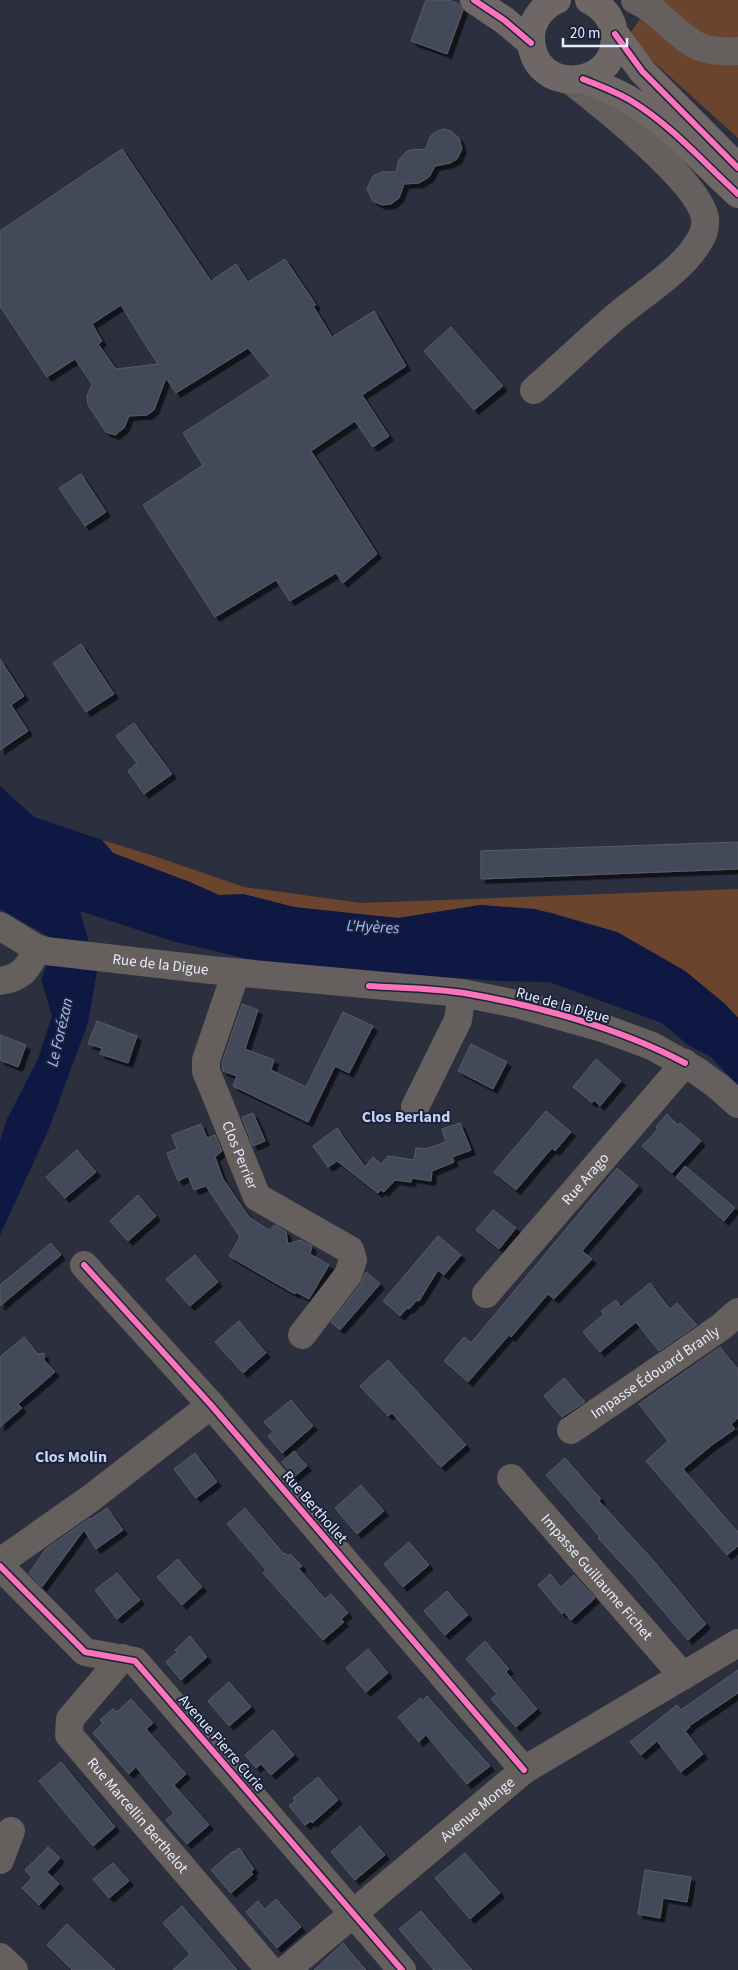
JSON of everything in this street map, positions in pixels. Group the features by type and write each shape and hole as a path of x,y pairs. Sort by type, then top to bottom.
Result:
{"main road":[{"path":"474,0 504,20 531,43"},
{"path":"577,80 594,75 604,67 614,46 615,34 612,22 606,12 589,0"},
{"path":"550,1 535,20 531,31 534,55 540,65 549,73 559,78 577,80 610,89 646,112 660,122 738,194"},
{"path":"615,34 642,71 738,168"}],"street":[{"path":"635,0 654,10 693,44 721,52 738,51"},
{"path":"534,390 618,314 674,270 698,244 705,225 701,207 693,194 665,162 577,80"},
{"path":"0,926 41,950 18,977 0,981"},
{"name":"Rue de la Digue","path":"41,950 95,958 462,993 517,1004 606,1029 652,1046 685,1063 719,1087 738,1104"},
{"name":"Clos Perrier","path":"233,972 232,984 206,1060 206,1071 257,1197 350,1250 353,1260 344,1281 302,1335"},
{"path":"415,1107 458,1020 462,993"},
{"name":"Rue Arago","path":"486,1294 685,1063"},
{"name":"Rue Berthollet","path":"84,1265 211,1405 524,1770"},
{"name":"Impasse Édouard Branly","path":"571,1430 721,1327 738,1312"},
{"path":"0,1562 91,1498 211,1405"},
{"name":"Impasse Guillaume Fichet","path":"511,1478 683,1676"},
{"name":"Avenue Pierre Curie","path":"0,1566 85,1652 135,1661 402,1970"},
{"name":"Avenue Monge","path":"286,1970 524,1770 738,1643"},
{"name":"Rue Marcellin Berthelot","path":"122,1658 70,1719 69,1735 270,1970"},
{"path":"0,1860 11,1831"},
{"path":"0,1957 14,1970"}],"shaded area":[{"path":"653,0 738,0 738,138 627,38"},
{"path":"102,840 244,887 362,903 738,889 738,1018 725,1004 685,971 617,932 549,912 481,905 398,918 294,907 243,894 222,896 113,853"}],"water":[{"path":"0,786 34,817 102,840 113,853 219,895 243,894 294,907 398,918 481,905 535,909 617,932 685,971 725,1004 738,1018 738,1085 711,1057 688,1045 662,1023 549,982 499,981 274,965 172,941 80,911 97,971 88,1023 48,1131 0,1235 0,1141 7,1119 38,1059 52,1016 41,979 46,967 51,938 0,909"}],"building":[{"path":"426,0 449,0 459,4 463,10 447,54 411,41"},
{"path":"443,129 451,131 459,138 462,149 457,159 450,163 435,166 429,177 419,183 404,184 399,198 391,204 382,205 373,201 367,189 373,176 382,172 396,172 399,160 405,153 410,150 426,149 430,137"},
{"path":"122,149 211,281 236,264 248,282 285,259 316,305 313,306 332,337 374,311 406,366 362,395 389,436 373,447 355,421 311,451 377,554 343,583 336,573 290,601 276,580 215,617 143,505 203,465 183,433 271,376 248,348 176,393 166,378 154,410 147,415 129,416 124,428 115,435 106,432 88,405 87,396 92,384 75,359 47,377 0,306 0,231","holes":["121,305 158,364 116,369 98,344 102,341 92,324"]},
{"path":"451,327 503,386 474,410 424,351"},
{"path":"81,474 106,512 85,526 59,488"},
{"path":"81,644 114,694 86,712 53,663"},
{"path":"0,659 24,696 11,705 28,731 0,750"},
{"path":"134,723 172,774 144,794 128,771 137,763 116,736"},
{"path":"738,842 738,869 481,879 481,851"},
{"path":"242,1004 258,1010 245,1049 274,1060 271,1070 306,1087 343,1012 373,1026 349,1073 335,1066 308,1122 233,1086 237,1076 223,1071 222,1063"},
{"path":"97,1021 137,1036 128,1063 100,1054 102,1048 88,1044"},
{"path":"0,1035 26,1045 18,1067 0,1060"},
{"path":"471,1044 507,1062 493,1089 458,1071"},
{"path":"596,1059 621,1081 600,1106 594,1100 592,1103 573,1087"},
{"path":"546,1111 571,1132 555,1151 552,1148 516,1190 494,1172"},
{"path":"253,1113 265,1141 253,1146 242,1117"},
{"path":"667,1114 678,1125 680,1123 701,1141 672,1173 642,1146 658,1129 656,1127"},
{"path":"460,1123 471,1150 452,1157 454,1162 432,1171 431,1181 412,1178 411,1182 395,1180 384,1192 381,1190 378,1193 337,1161 328,1167 313,1146 337,1128 365,1167 373,1157 381,1164 388,1156 414,1160 416,1148 426,1149 446,1142 442,1129"},
{"path":"201,1124 207,1138 215,1135 222,1151 215,1157 223,1179 250,1218 269,1230 275,1225 286,1232 288,1244 300,1240 312,1246 310,1254 329,1265 309,1299 296,1292 295,1294 229,1256 240,1237 206,1186 194,1190 188,1176 178,1181 167,1153 177,1149 172,1135"},
{"path":"77,1150 96,1172 65,1198 46,1177"},
{"path":"685,1166 735,1208 724,1221 676,1177"},
{"path":"617,1168 638,1186 582,1251 592,1259 554,1299 548,1294 511,1337 509,1335 468,1382 444,1361 464,1337 471,1343"},
{"path":"138,1195 156,1216 128,1241 110,1221"},
{"path":"493,1210 516,1228 499,1249 476,1230"},
{"path":"438,1236 461,1255 444,1275 438,1270 419,1301 417,1300 400,1316 383,1301"},
{"path":"51,1243 61,1255 0,1306 0,1285"},
{"path":"195,1255 218,1282 190,1306 166,1279"},
{"path":"366,1272 380,1284 340,1330 331,1322 360,1285"},
{"path":"650,1283 670,1309 677,1303 697,1325 659,1351 636,1322 600,1352 583,1332 604,1314 601,1311 616,1300 621,1307"},
{"path":"239,1321 266,1353 243,1373 215,1342"},
{"path":"24,1337 38,1354 44,1353 44,1360 55,1372 18,1404 22,1408 0,1427 0,1357"},
{"path":"720,1347 738,1369 738,1418 731,1424 735,1429 683,1469 738,1532 738,1546 727,1555 646,1461 668,1441 639,1404"},
{"path":"388,1360 466,1445 441,1467 392,1413 388,1416 360,1386"},
{"path":"564,1378 585,1402 562,1417 544,1396"},
{"path":"291,1400 313,1426 282,1453 268,1436 273,1432 264,1422"},
{"path":"294,1451 307,1466 294,1477 282,1462"},
{"path":"195,1453 217,1482 196,1498 174,1469"},
{"path":"565,1458 601,1499 599,1501 654,1561 706,1624 688,1640 598,1538 600,1537 546,1475"},
{"path":"361,1485 384,1511 357,1534 335,1508"},
{"path":"107,1508 123,1530 96,1549 84,1530 42,1587 29,1573 46,1549"},
{"path":"245,1508 284,1554 288,1556 290,1554 302,1566 299,1569 325,1599 331,1594 348,1613 341,1619 344,1622 323,1640 263,1573 266,1570 227,1524"},
{"path":"409,1542 429,1565 403,1587 384,1564"},
{"path":"178,1559 202,1587 182,1605 157,1577"},
{"path":"117,1573 140,1600 117,1619 95,1590"},
{"path":"550,1574 561,1587 574,1575 595,1598 571,1620 564,1612 562,1614 538,1585"},
{"path":"447,1591 468,1615 445,1635 424,1611"},
{"path":"190,1636 207,1657 181,1680 166,1662 177,1652 175,1650"},
{"path":"485,1641 509,1669 506,1672 537,1709 516,1727 491,1699 497,1694 466,1659"},
{"path":"368,1649 388,1673 366,1692 346,1668"},
{"path":"738,1670 738,1693 689,1726 685,1731 703,1754 681,1772 657,1741 641,1755 630,1742 677,1705 681,1710"},
{"path":"229,1682 251,1707 229,1726 208,1701"},
{"path":"427,1696 490,1766 467,1784 426,1735 419,1742 398,1717 421,1698 423,1701"},
{"path":"131,1699 153,1723 146,1729 186,1774 174,1785 209,1825 187,1844 166,1820 174,1813 136,1767 129,1774 93,1733 103,1723 100,1720 113,1709 117,1712"},
{"path":"273,1730 294,1755 271,1775 261,1764 256,1768 245,1755"},
{"path":"61,1762 115,1827 93,1846 39,1781"},
{"path":"318,1777 338,1800 312,1823 311,1821 305,1825 289,1806 295,1801 293,1798"},
{"path":"360,1826 385,1855 355,1880 331,1852"},
{"path":"48,1847 60,1858 47,1872 59,1884 39,1905 22,1888 32,1878 25,1870"},
{"path":"239,1848 254,1869 251,1872 253,1874 231,1893 211,1870"},
{"path":"465,1853 500,1893 470,1919 435,1878"},
{"path":"113,1863 129,1881 109,1898 93,1879"},
{"path":"645,1870 691,1877 687,1902 663,1898 660,1918 638,1914"},
{"path":"276,1899 301,1927 277,1948 246,1912 258,1901 265,1909"},
{"path":"182,1906 237,1970 173,1970 190,1954 163,1923"},
{"path":"421,1911 472,1970 434,1970 399,1929"},
{"path":"67,1924 115,1970 72,1970 47,1945"},
{"path":"343,1943 366,1970 314,1970"}],"cycle path":[{"path":"474,0 504,20 531,43"},
{"path":"615,34 642,71 738,168"},
{"path":"583,79 621,95 661,122 738,194"},
{"path":"369,986 452,991 520,1004 606,1029 660,1050 685,1063"},
{"path":"84,1265 211,1405 524,1770"},
{"path":"0,1566 85,1652 135,1661 402,1970"}],"district":[{"name":"Clos Berland","path":"406,1116"},
{"name":"Clos Molin","path":"71,1456"}],"water label":[{"name":"L'Hyères","path":"373,926"},
{"name":"Le Forézan","path":"59,1032"}]}
